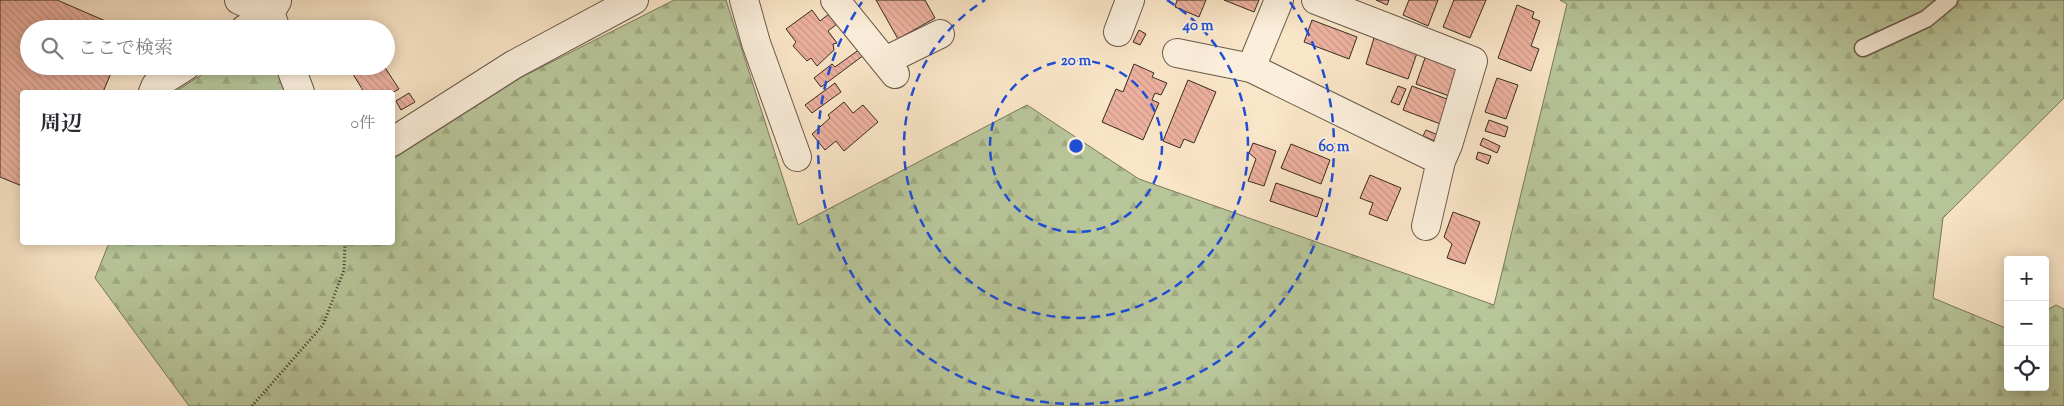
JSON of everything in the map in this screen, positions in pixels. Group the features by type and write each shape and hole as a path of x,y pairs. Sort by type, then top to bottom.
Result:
{"street":[{"path":"239,0 274,14"},
{"path":"395,140 513,65 634,0"},
{"path":"744,0 756,43 797,157"},
{"path":"835,0 890,67 940,34"},
{"path":"1118,32 1130,0"},
{"path":"1251,68 1279,0"},
{"path":"1316,0 1473,61 1448,145 1441,161 1426,226"},
{"path":"262,20 274,14"},
{"path":"1177,53 1251,68 1441,161"},
{"path":"154,90 156,85 172,75"},
{"path":"293,75 299,90"}],"lane":[{"path":"1863,48 1926,19 1949,0"}],"path":[{"path":"252,406 323,325 344,270 345,245"}],"green space":[{"path":"674,0 726,0 798,225 1027,105 1139,179 1494,305 1567,4 1560,0 2064,0 2064,98 1943,218 1933,298 2004,327 2004,391 2049,391 2049,309 2056,305 2064,309 2064,406 189,406 95,278 108,245 395,245 395,158 522,77"},
{"path":"201,75 284,75 290,90 178,90"}],"building":[{"path":"0,0 57,0 103,20 20,20 20,75 110,75 104,90 20,90 20,185 0,177"},
{"path":"876,0 925,0 935,18 898,39"},
{"path":"1177,0 1206,0 1199,17 1175,7"},
{"path":"1224,0 1259,0 1254,12"},
{"path":"1376,0 1389,0 1387,5"},
{"path":"1409,0 1438,0 1428,26 1403,15"},
{"path":"1454,0 1486,0 1470,38 1443,27"},
{"path":"1517,5 1534,12 1532,18 1540,21 1531,46 1539,49 1531,71 1498,58"},
{"path":"812,10 820,21 829,14 837,24 828,31 837,43 833,44 834,50 817,66 811,58 807,61 793,46 796,42 786,29"},
{"path":"1312,20 1357,37 1349,59 1304,42"},
{"path":"1139,30 1146,34 1140,45 1133,42"},
{"path":"1374,38 1417,53 1408,79 1366,64"},
{"path":"860,49 864,55 821,87 814,78 832,64 835,67"},
{"path":"1426,55 1462,68 1452,97 1416,84"},
{"path":"1134,64 1154,73 1152,77 1167,83 1161,95 1155,93 1152,100 1159,103 1143,140 1102,122 1116,89 1123,92"},
{"path":"354,75 390,75 399,89 395,91 363,90"},
{"path":"1497,78 1518,85 1506,119 1485,112"},
{"path":"1188,80 1216,92 1194,143 1184,139 1180,148 1163,141"},
{"path":"835,83 841,92 812,113 805,105"},
{"path":"1398,86 1406,89 1399,105 1391,102"},
{"path":"1412,86 1455,102 1446,126 1403,110"},
{"path":"409,93 415,102 401,110 396,101"},
{"path":"844,102 853,113 863,105 878,122 844,151 836,141 825,150 812,134 830,118 828,115"},
{"path":"1489,120 1508,127 1505,137 1485,131"},
{"path":"1426,130 1438,135 1435,141 1423,136"},
{"path":"1483,138 1500,146 1497,153 1480,145"},
{"path":"1253,143 1276,151 1264,186 1248,181 1256,159 1249,153"},
{"path":"1291,144 1330,160 1321,184 1281,168"},
{"path":"1478,152 1491,156 1488,164 1476,159"},
{"path":"1370,175 1401,188 1387,221 1369,214 1373,203 1360,198"},
{"path":"1276,183 1323,199 1317,217 1270,201"},
{"path":"1453,212 1480,222 1465,264 1447,258 1452,244 1444,237"}]}
